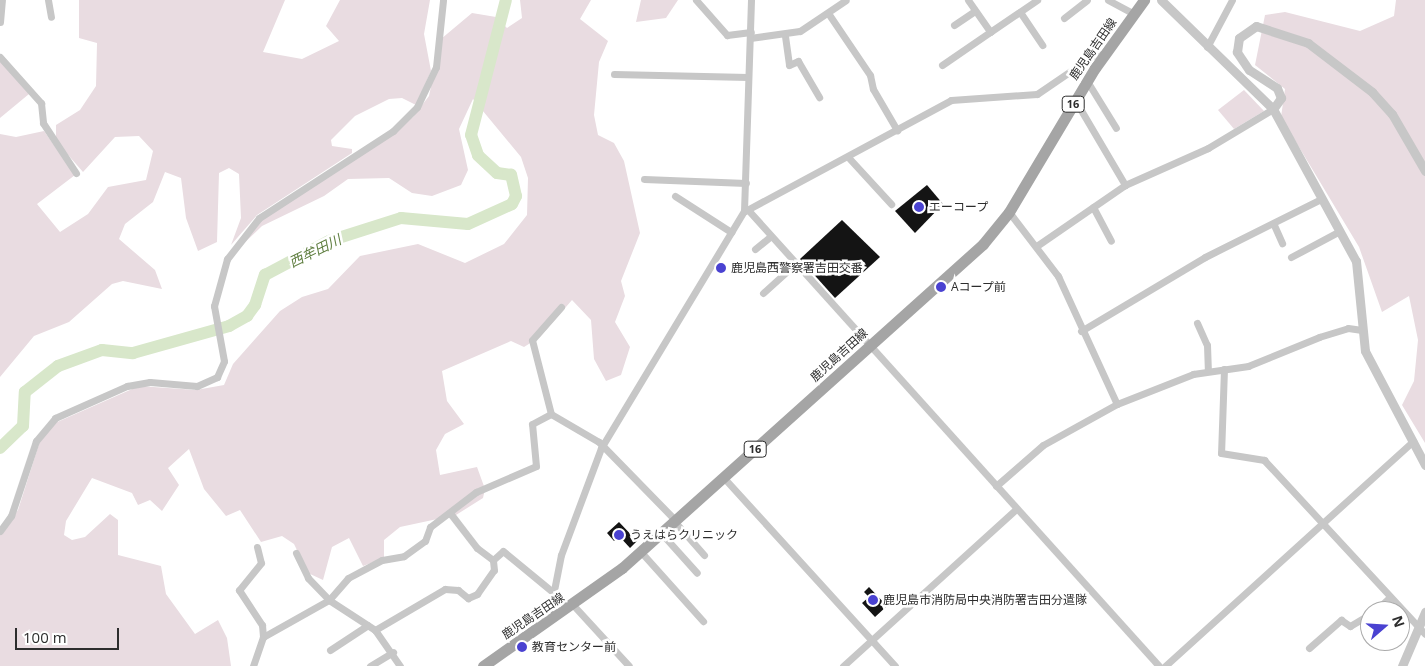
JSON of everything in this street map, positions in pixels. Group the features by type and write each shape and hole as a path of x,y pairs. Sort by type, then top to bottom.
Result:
{"main road":[{"name":"鹿児島吉田線","path":"483,666 574,606 641,552 982,244 1009,212 1104,54 1144,0"}],"street":[{"path":"0,22 2,0"},
{"path":"48,0 51,17"},
{"path":"0,531 11,516 36,441 55,418 137,383 196,386 213,380 224,364 214,306 227,258 259,218 393,131 417,107 436,67 443,0"},
{"path":"696,0 727,35 785,36 828,13 846,0"},
{"path":"751,0 748,77 747,211 1159,666"},
{"path":"968,0 990,32"},
{"path":"942,65 1037,0"},
{"path":"1064,18 1087,0"},
{"path":"1108,0 1134,14"},
{"path":"1161,0 1272,109 1340,231 1360,278 1362,330 1372,368 1425,464"},
{"path":"1208,47 1232,0"},
{"path":"954,25 975,11"},
{"path":"1020,12 1042,45"},
{"path":"828,13 870,75 873,89 897,130"},
{"path":"1038,245 1125,185 1208,148 1272,109 1281,98 1277,88 1249,70 1237,52 1239,38 1256,26 1308,43 1372,92 1392,114 1425,171"},
{"path":"785,36 789,65 798,61 819,97"},
{"path":"547,624 562,556 601,448 731,232 747,211 965,95 1037,94 1094,56 1104,54"},
{"path":"0,57 40,103 43,123 76,172"},
{"path":"614,74 748,77"},
{"path":"1087,81 1116,128"},
{"path":"1075,100 1125,185"},
{"path":"848,157 891,204"},
{"path":"644,179 746,183"},
{"path":"675,196 731,232"},
{"path":"1080,331 1191,264 1274,225 1321,199"},
{"path":"1093,207 1111,241"},
{"path":"1009,212 1038,245 1058,276 1080,331 1117,404"},
{"path":"1274,225 1282,243"},
{"path":"1291,257 1340,231"},
{"path":"756,249 770,236"},
{"path":"763,293 795,264"},
{"path":"561,307 532,340 551,414 600,442 601,448 675,522 704,554"},
{"path":"1197,323 1207,345 1208,371"},
{"path":"996,486 1043,446 1117,404 1208,371 1259,363 1348,328 1362,330"},
{"path":"1224,369 1219,450 1264,460 1421,632"},
{"path":"263,637 329,600 348,578 382,560 404,556 425,541 430,527 476,492 536,466 532,424 551,414"},
{"path":"1165,666 1413,441"},
{"path":"724,478 895,666"},
{"path":"843,666 1016,509"},
{"path":"330,650 445,589 458,590 468,598 478,594 494,570 493,560 477,548 450,513"},
{"path":"662,534 697,572"},
{"path":"253,666 263,637 262,625 239,590 261,562 257,547"},
{"path":"493,560 504,551 511,554 554,593"},
{"path":"641,552 703,621"},
{"path":"296,553 308,578 329,600 372,627 393,652 400,666"},
{"path":"1386,601 1389,598"},
{"path":"574,606 629,666"},
{"path":"1402,666 1421,632 1425,612"},
{"path":"1309,648 1341,620 1350,626 1360,620"},
{"path":"370,666 393,652"}],"shaded area":[{"path":"79,0 285,0 263,52 302,59 339,41 326,26 340,0 430,0 424,34 431,71 416,105 402,98 389,99 355,116 331,140 332,146 352,149 352,153 257,215 231,245 241,218 239,174 229,168 219,173 217,242 198,251 186,218 181,178 165,172 153,202 125,224 119,239 155,270 162,289 123,281 112,284 69,322 34,336 0,377 0,134 16,137 44,131 75,175 37,204 60,232 88,214 108,187 146,180 153,151 139,136 115,137 83,172 56,141 56,125 80,110 96,86 97,43 79,38"},
{"path":"520,0 591,0 580,19 608,41 599,62 594,115 598,135 614,143 624,161 640,233 621,281 625,296 615,322 630,347 621,375 606,381 594,359 591,320 572,300 540,337 524,347 511,341 442,371 447,401 464,424 445,434 436,450 440,475 477,467 485,489 483,498 456,515 400,527 384,540 384,558 363,566 349,538 332,547 323,580 308,573 294,544 282,536 261,542 240,510 226,516 204,489 189,449 168,468 179,485 162,511 150,500 138,505 132,493 92,478 66,521 64,535 72,540 85,537 110,514 118,520 118,555 161,566 166,594 195,634 218,620 227,638 231,666 0,666 0,535 18,510 40,441 55,423 139,386 196,390 224,385 233,364 280,311 302,297 328,289 360,256 418,244 465,263 504,244 527,215 528,178 521,157 473,99 459,129 468,170 461,185 432,196 412,193 389,178 348,179 324,196 262,226 236,251 261,220 413,117 429,96 441,39 472,13 496,17 507,28 522,18"},
{"path":"641,0 678,0 666,18 636,22"},
{"path":"1396,0 1425,0 1425,443 1402,405 1414,381 1418,340 1409,296 1382,312 1359,247 1281,117 1285,89 1255,65 1265,15 1285,12 1360,31 1394,16"},
{"path":"0,60 29,94 0,118"},
{"path":"1244,90 1264,111 1234,129 1218,110"}],"building":[{"name":"エーコープ","path":"927,185 943,204 915,233 895,211"},
{"path":"842,220 880,257 835,298 800,259"},
{"name":"うえはらクリニック","path":"619,522 637,541 630,548 619,536 614,541 607,533"},
{"name":"鹿児島市消防局中央消防署吉田分遣隊","path":"869,587 887,606 875,617 862,603 869,597 864,592"}],"waterway":[{"name":"西牟田川","path":"0,448 23,426 25,392 58,366 102,350 133,353 229,326 247,316 255,305 265,275 329,241 401,218 468,224 512,204 516,196 511,175 497,173 478,155 471,135 506,0"}],"place":[{"name":"エーコープ","path":"919,207"},
{"name":"鹿児島西警察署吉田交番","path":"721,268"},
{"name":"Aコープ前","path":"941,287"},
{"name":"うえはらクリニック","path":"619,535"},
{"name":"鹿児島市消防局中央消防署吉田分遣隊","path":"873,600"},
{"name":"教育センター前","path":"522,647"}]}
